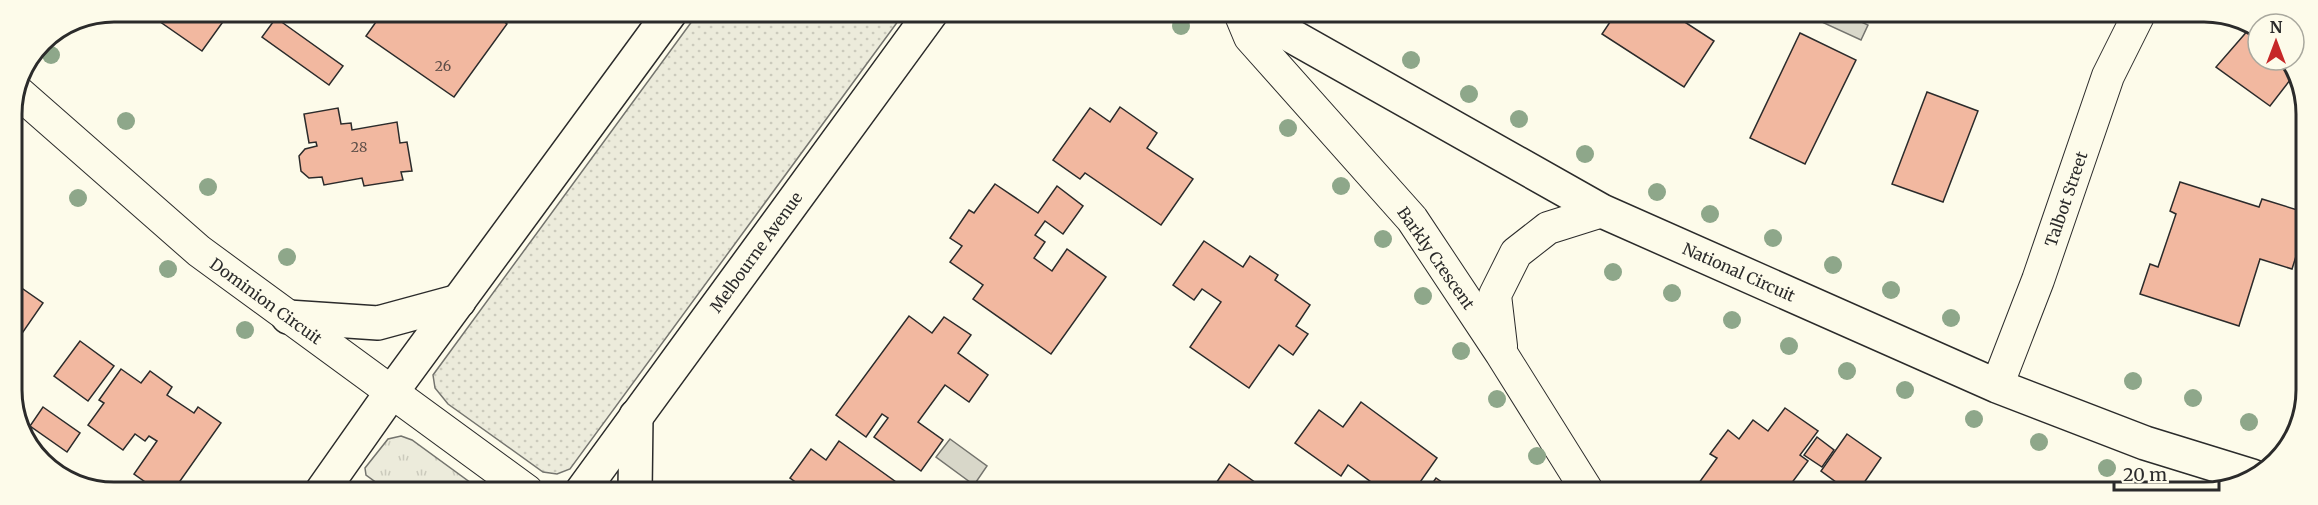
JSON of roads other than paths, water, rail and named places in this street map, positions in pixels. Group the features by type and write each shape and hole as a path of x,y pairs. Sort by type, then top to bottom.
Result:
{"main road":[{"path":"328,483 663,22"},
{"name":"Melbourne Avenue","path":"589,483 924,22"},
{"name":"National Circuit","path":"1267,22 1602,212 1997,386 2145,443 2243,473"},
{"path":"288,317 378,323 459,301"},
{"path":"634,483 636,416"}],"street":[{"name":"Barkly Crescent","path":"1244,22 1250,37 1412,219 1501,353 1582,482"},
{"name":"Talbot Street","path":"1997,386 2038,280 2108,76 2135,22"},
{"name":"Dominion Circuit","path":"25,98 199,251 516,483"},
{"path":"1501,353 1495,295 1516,253 1548,228 1602,212"}]}
